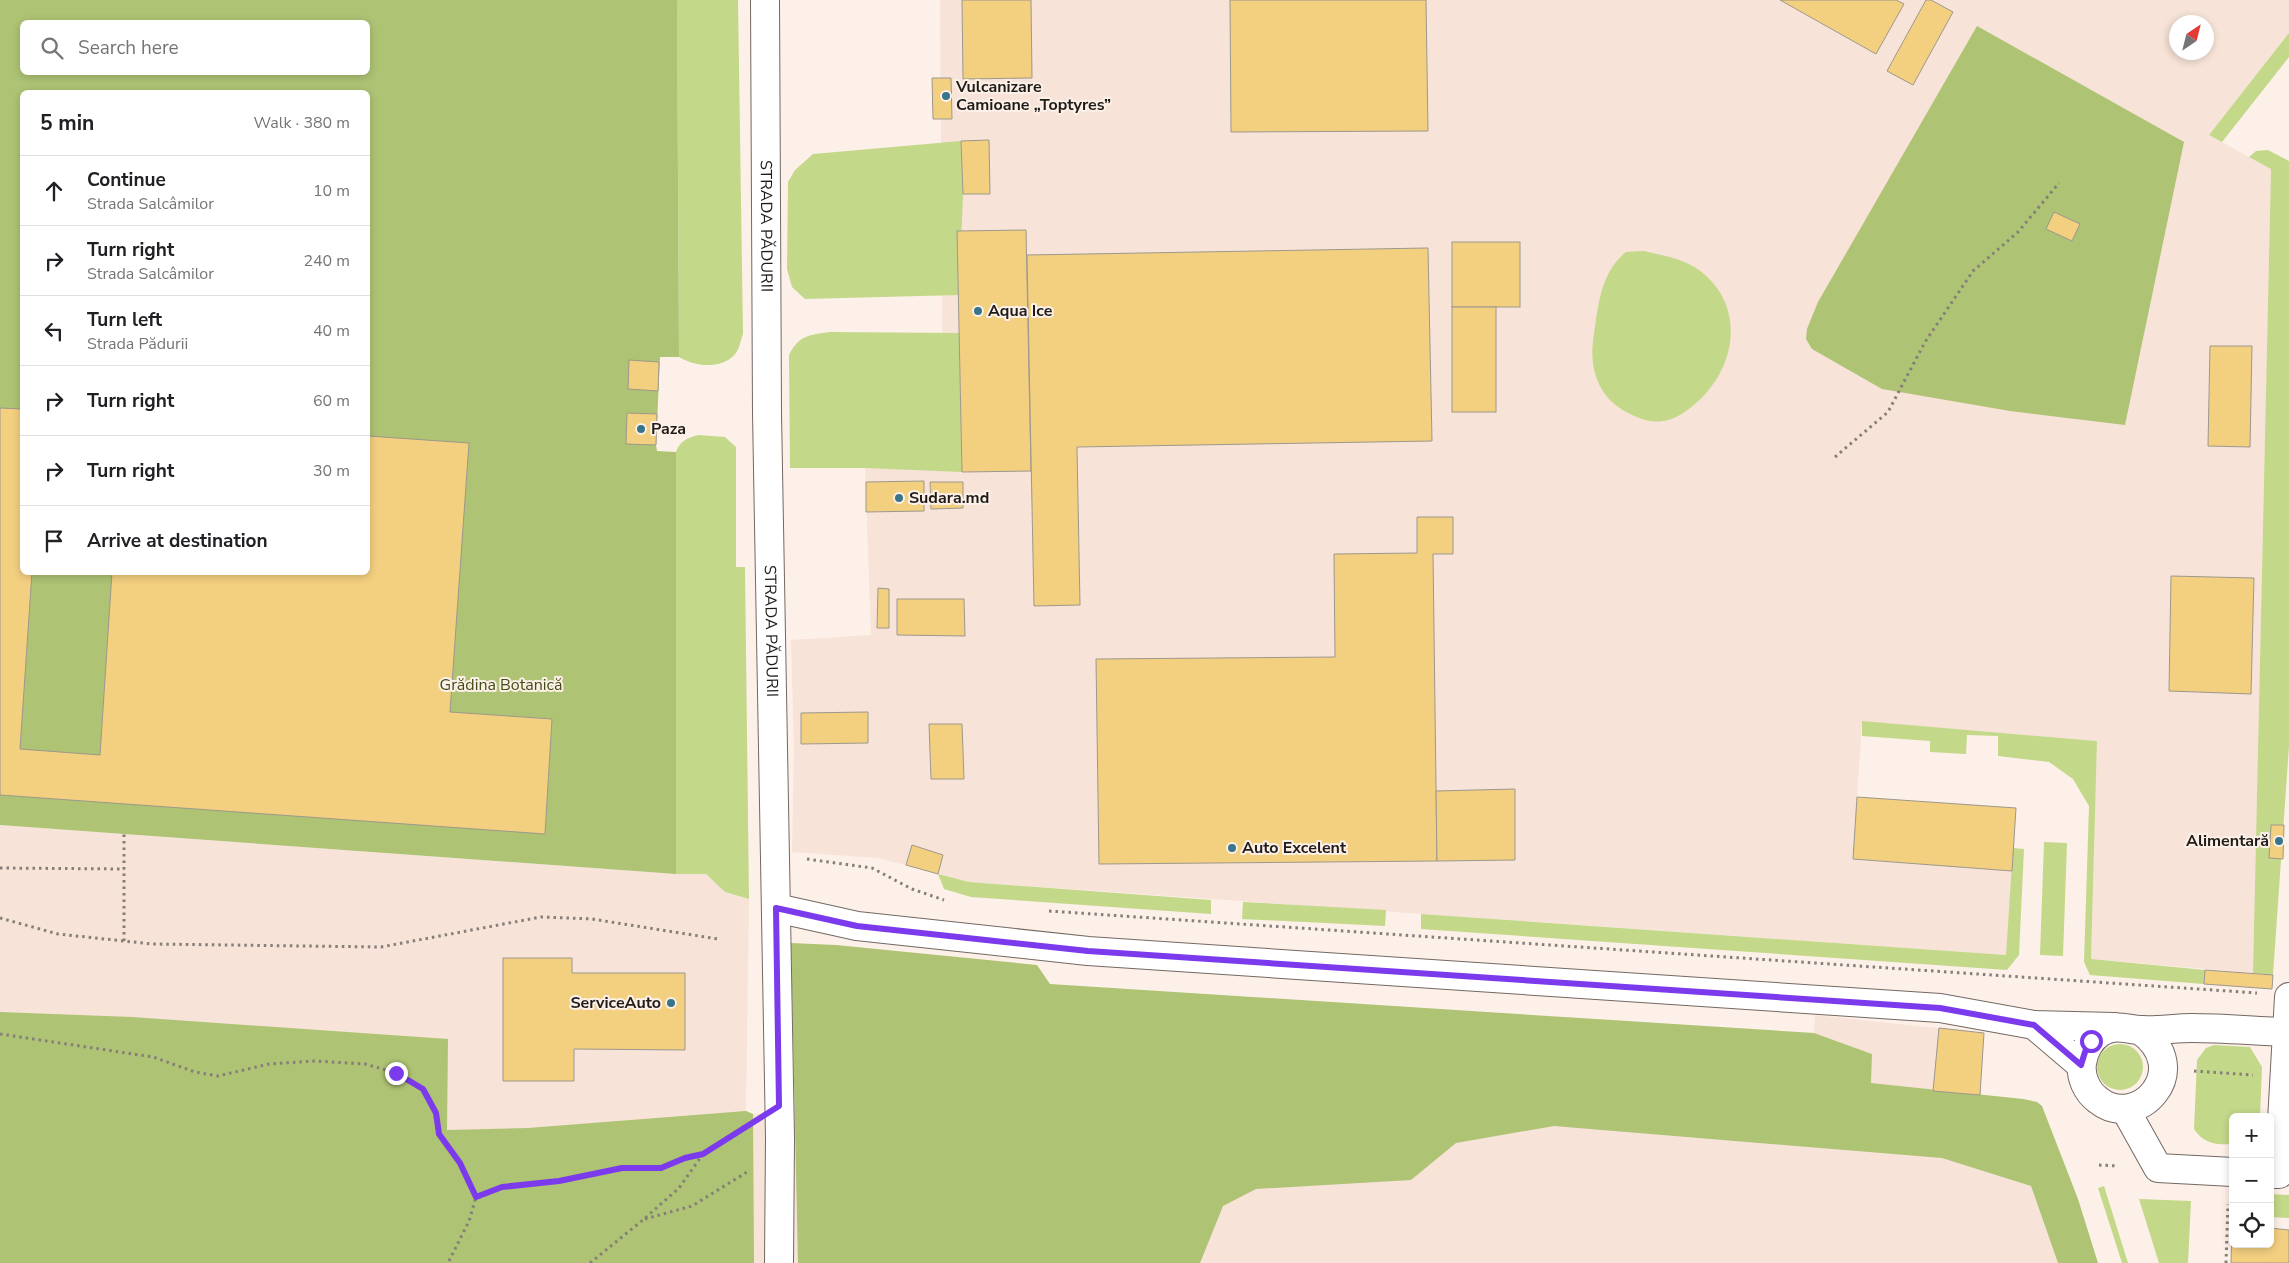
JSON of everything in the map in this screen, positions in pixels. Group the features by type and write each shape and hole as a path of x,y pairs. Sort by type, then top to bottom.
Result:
{"street":[{"name":"STRADA PĂDURII","path":"766,0 767,403 780,1150 778,1263"},
{"path":"776,908 857,926 1088,951 1940,1008 2034,1025 2287,1032"},
{"path":"2274,1174 2279,1174 2289,997"},
{"path":"2034,1025 2081,1065"},
{"path":"2127,1029 2151,1038 2159,1049 2164,1061 2164,1068 2159,1087 2150,1098 2139,1105 2125,1109 2112,1107 2099,1101 2089,1091 2083,1079 2081,1065 2091,1041 2102,1032 2127,1029"},
{"path":"2125,1109 2158,1168 2229,1171"}],"path":[{"path":"1835,458 1888,412 1925,342 1973,271 2018,232 2059,183"},
{"path":"124,834 124,941"},
{"path":"775,855 872,868 912,889 946,900"},
{"path":"0,868 124,870"},
{"path":"1048,911 2260,993"},
{"path":"0,918 58,934 152,944 381,947 541,917 592,918 718,939"},
{"path":"0,1034 153,1057 195,1072 218,1076 270,1064 315,1060 365,1064 396,1073 423,1089 436,1113 439,1134 460,1163 476,1197 469,1221 448,1263"},
{"path":"2164,1068 2284,1078"},
{"path":"476,1197 502,1187 559,1181 622,1168 661,1168 685,1158 703,1154 779,1106"},
{"path":"644,1219 692,1206 733,1182 780,1150"},
{"path":"590,1263 644,1219 678,1188 703,1154"},
{"path":"2226,1263 2229,1203"}],"shaded area":[{"path":"940,0 2289,0 2289,33 2209,135 2271,169 2253,973 2091,959 2097,741 1979,731 1862,722 1853,859 2012,871 2006,955 969,882 878,858 792,852 794,749 791,640 871,635 865,468 943,467"},
{"path":"0,825 676,874 706,874 725,892 749,899 746,1111 753,1114 2011,1129 2058,1263 0,1263"},
{"path":"1815,1015 1984,1033 1980,1095 1871,1083 1872,1054 1814,1033"}],"green space":[{"name":"Grădina Botanică","path":"0,0 677,0 679,357 660,357 656,445 657,451 676,452 676,874 0,825"},
{"path":"677,0 738,0 743,334 734,356 719,364 712,365 698,364 679,357"},
{"path":"1977,26 2184,142 2125,425 2010,411 1882,389 1812,349 1806,339 1807,329 1818,302"},
{"path":"2289,33 2289,57 2222,142 2209,135"},
{"path":"961,141 963,194 959,295 805,299 792,287 787,269 788,182 795,170 813,154"},
{"path":"2268,150 2289,161 2289,746 2273,975 2253,973 2271,169 2249,157 2256,151"},
{"path":"1644,251 1683,261 1698,269 1717,288 1726,305 1730,322 1727,357 1720,374 1709,389 1689,409 1672,419 1657,422 1633,415 1610,400 1596,377 1592,351 1601,293 1610,271 1626,252"},
{"path":"830,332 959,333 962,472 865,468 790,468 789,355 797,343 805,337"},
{"path":"698,435 725,437 736,447 736,567 745,567 749,899 725,892 706,874 676,874 676,452 684,440"},
{"path":"1862,721 2097,741 2091,959 2205,970 2204,984 2090,975 2084,962 2089,806 2073,779 2049,762 1998,756 1998,736 1967,735 1966,754 1930,752 1930,741 1862,736"},
{"path":"2044,842 2067,843 2063,956 2040,955"},
{"path":"2013,848 2024,849 2019,955 2007,970 1421,929 1421,914 2006,955"},
{"path":"938,874 969,882 1211,900 1211,914 971,897 944,889"},
{"path":"1243,902 1386,910 1385,926 1242,919"},
{"path":"791,943 836,945 1037,965 1050,984 1814,1033 1872,1054 1871,1083 2023,1099 2037,1102 2042,1106 2078,1199 2098,1263 2058,1263 2031,1186 1942,1158 1554,1126 1456,1143 1411,1180 1256,1189 1223,1206 1200,1263 798,1263"},
{"path":"0,1012 132,1017 448,1039 447,1130 528,1128 746,1111 753,1114 754,1263 0,1263"},
{"path":"2120,1044 2133,1048 2139,1054 2143,1067 2139,1080 2133,1086 2120,1090 2107,1086 2101,1080 2097,1067 2101,1054 2107,1048"},
{"path":"2214,1045 2250,1047 2262,1067 2260,1113 2229,1113 2229,1144 2206,1141 2194,1129 2197,1060 2206,1048"},
{"path":"2104,1186 2128,1263 2122,1263 2098,1188"},
{"path":"2274,1194 2289,1195 2289,1218 2274,1217"},
{"path":"2139,1199 2191,1201 2188,1263 2159,1263"}],"building":[{"path":"962,0 1031,0 1032,78 963,79"},
{"path":"1230,0 1426,0 1428,131 1231,132"},
{"path":"1780,0 1896,0 1904,4 1876,54"},
{"path":"1926,0 1931,0 1953,12 1913,85 1887,71"},
{"path":"932,78 951,78 952,119 933,119"},
{"path":"989,140 990,194 963,194 961,141"},
{"path":"2054,212 2080,224 2072,241 2046,229"},
{"path":"1026,230 1031,471 962,472 957,231"},
{"path":"1452,242 1520,242 1520,307 1452,307"},
{"path":"1428,248 1432,441 1077,447 1080,605 1034,606 1027,255"},
{"path":"1452,307 1496,307 1496,412 1452,412"},
{"path":"2210,346 2252,346 2250,447 2208,446"},
{"name":"Paza","path":"629,360 659,362 658,391 628,389"},
{"path":"0,408 20,409 20,575 32,575 20,749 100,755 112,575 370,575 370,436 469,443 450,712 552,719 545,834 0,795"},
{"name":"Paza","path":"627,413 657,414 656,445 626,444"},
{"path":"924,481 924,511 866,512 866,482"},
{"path":"930,482 963,482 963,508 931,509"},
{"path":"1417,517 1453,517 1453,554 1433,554 1437,861 1099,864 1096,659 1335,657 1334,554 1417,553"},
{"path":"2171,576 2254,578 2251,694 2169,691"},
{"path":"878,588 889,589 889,628 877,628"},
{"path":"897,599 964,599 965,636 897,635"},
{"path":"868,712 868,743 801,744 801,713"},
{"path":"929,724 962,724 964,779 931,779"},
{"path":"1515,789 1515,860 1437,861 1436,791"},
{"path":"1857,797 2016,808 2012,871 1853,859"},
{"path":"2271,825 2284,825 2283,859 2269,858"},
{"path":"912,845 943,855 938,874 906,865"},
{"path":"503,958 572,958 572,973 685,973 685,1050 574,1049 574,1081 503,1081"},
{"path":"2205,970 2273,975 2272,989 2204,984"},
{"path":"1939,1028 1984,1033 1980,1095 1933,1091"},
{"path":"2274,1228 2289,1230 2289,1263 2231,1263 2231,1248 2274,1248"}],"place":[{"name":"Vulcanizare Camioane „Toptyres”","path":"946,96"},
{"name":"Aqua Ice","path":"978,311"},
{"name":"Paza","path":"641,429"},
{"name":"Sudara.md","path":"899,498"},
{"name":"Alimentară","path":"2279,841"},
{"name":"Auto Excelent","path":"1232,848"},
{"name":"ServiceAuto","path":"671,1003"}],"route":[{"path":"396,1073 423,1089 436,1113 439,1134 460,1163 476,1197 502,1187 559,1181 622,1168 661,1168 685,1158 703,1154 779,1106 776,908 857,926 1088,951 1940,1008 2034,1025 2081,1065 2091,1041"}]}
